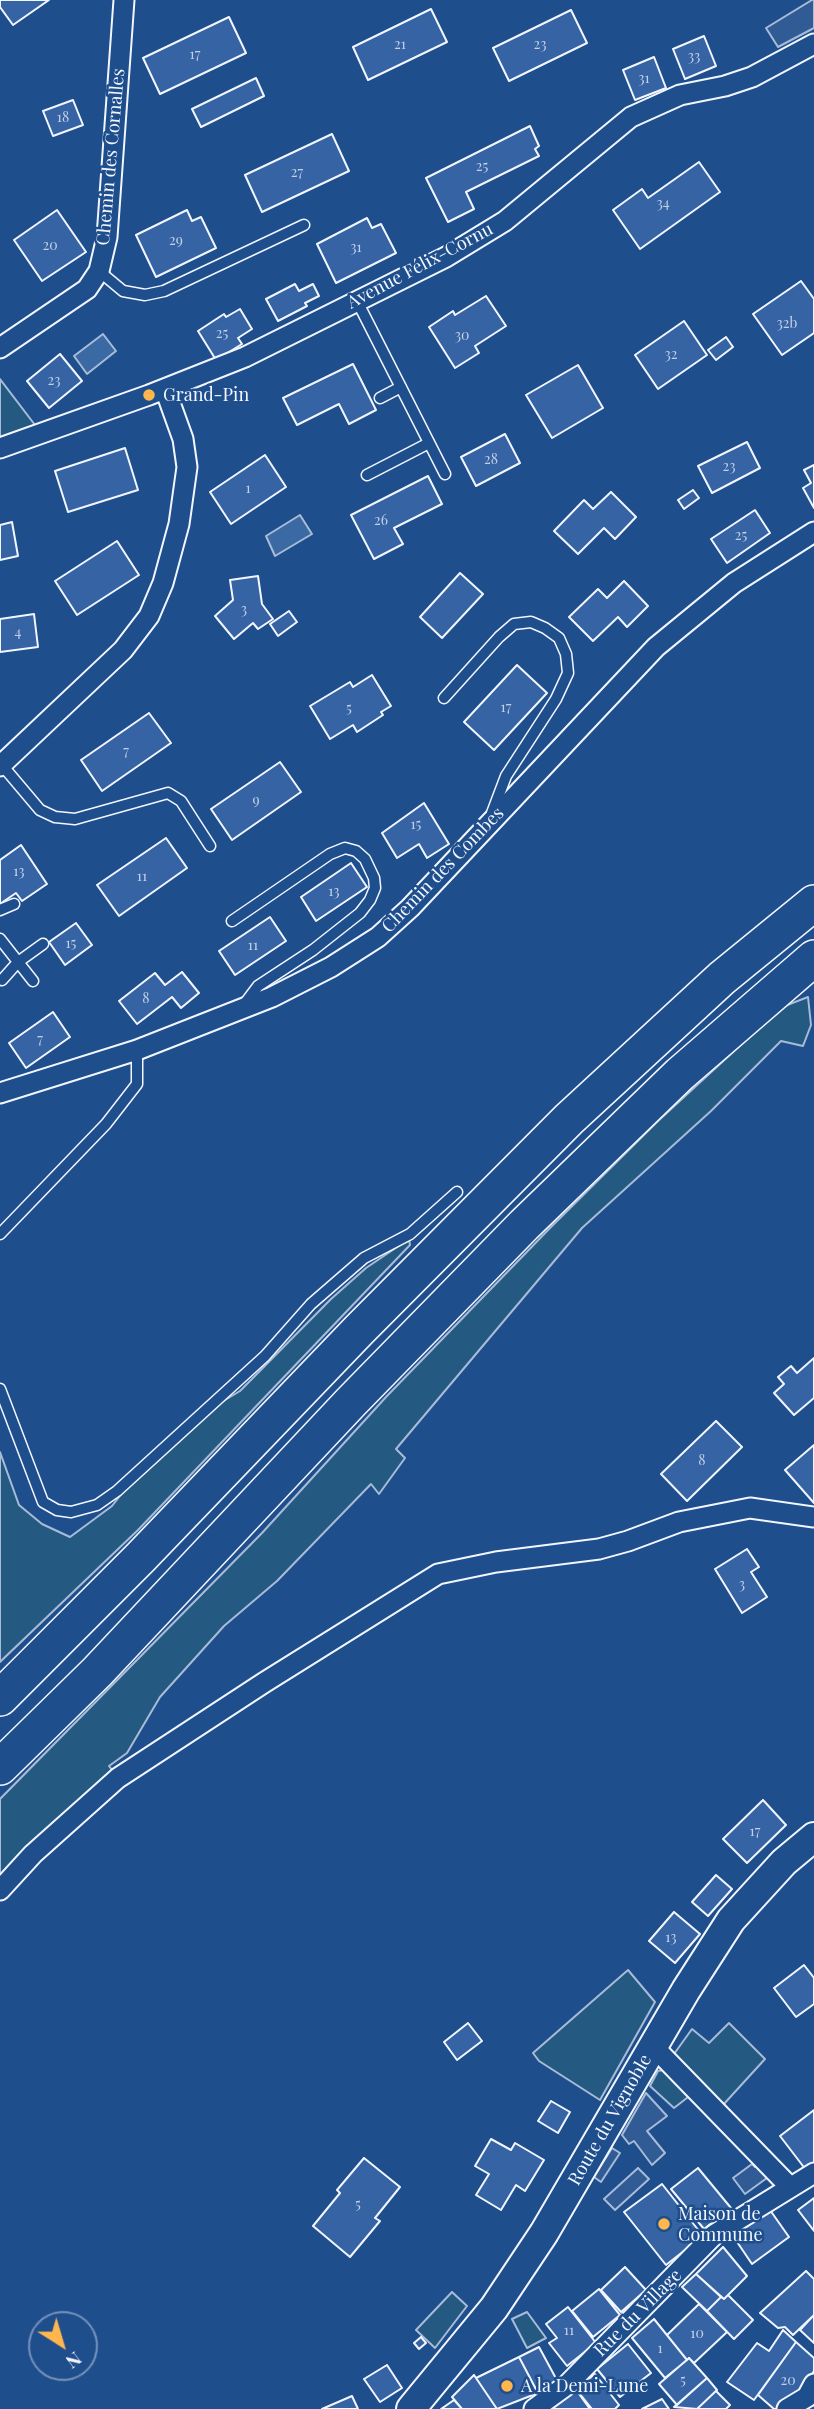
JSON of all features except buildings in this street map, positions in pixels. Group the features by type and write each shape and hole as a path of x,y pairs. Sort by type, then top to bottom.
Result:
{"highway":[{"path":"0,1698 569,1119 722,978 814,903"},
{"path":"0,1767 96,1672 351,1402 533,1216 680,1074 814,958"}],"street":[{"name":"Chemin des Cornalles","path":"0,348 87,289 99,271 107,237 124,0"},
{"name":"Avenue Félix-Cornu","path":"0,448 245,357 446,257 505,221 631,117 680,95 725,86 752,77 814,44"},
{"path":"1,766 123,650 149,616 163,583 179,524 187,467 183,439 164,389"},
{"name":"Chemin des Combes","path":"0,1093 137,1049 272,998 331,967 378,937 410,908 656,647 734,583 814,532"},
{"path":"0,1890 33,1854 118,1778 438,1574 496,1562 599,1549 628,1542 679,1521 750,1508 814,1517"},
{"name":"Route du Vignoble","path":"411,2409 499,2300 570,2189 653,2046 731,1920 784,1862 814,1837"},
{"path":"653,2046 790,2187"},
{"name":"Rue du Village","path":"534,2409 567,2385 715,2234 814,2173"},
{"path":"787,2409 812,2393"}],"lane":[{"path":"99,271 123,291 145,295 164,291 304,225"},
{"path":"357,300 445,474"},
{"path":"380,398 401,387"},
{"path":"367,475 429,443"},
{"path":"444,698 514,624 531,622 559,638 566,654 568,673 556,699 506,776 488,824"},
{"path":"1,766 40,810 55,817 75,819 168,793 181,801 210,846"},
{"path":"232,921 330,854 345,848 356,851 365,859 374,878 370,900 360,913 313,950 258,986 241,1010"},
{"path":"0,910 14,904"},
{"path":"0,939 33,981"},
{"path":"2,980 19,962 43,944"},
{"path":"0,1234 106,1124 137,1084 137,1049"},
{"path":"0,1389 43,1502 57,1510 71,1512 97,1505 117,1491 265,1356 311,1304 364,1258 410,1234 457,1192"}],"shaded area":[{"path":"812,0 814,28 778,47 766,28"},
{"path":"103,334 116,351 87,374 74,356"},
{"path":"0,379 35,425 0,438"},
{"path":"300,515 312,534 275,556 266,536"},
{"path":"808,997 811,1025 803,1046 781,1041 711,1111 582,1228 396,1449 405,1458 379,1494 371,1484 277,1581 224,1626 160,1697 127,1753 109,1766 118,1778 0,1890 0,1799 262,1533 386,1397 550,1228 658,1121 782,1007"},
{"path":"409,1239 410,1245 138,1530 0,1662 0,1452 19,1505 42,1524 70,1537 112,1506 123,1492 215,1406 240,1391 331,1299 366,1268"},
{"path":"628,1970 655,2002 600,2100 539,2061 533,2053"},
{"path":"729,2023 765,2059 723,2105 674,2054 692,2029 709,2043"},
{"path":"668,2069 692,2094 674,2108 650,2086 658,2071"},
{"path":"646,2093 667,2116 647,2131 665,2153 652,2165 634,2141 629,2144 622,2135"},
{"path":"612,2148 620,2153 601,2182 594,2177"},
{"path":"761,2163 771,2175 745,2194 733,2178 752,2164 755,2167"},
{"path":"638,2168 649,2179 615,2210 604,2199"},
{"path":"452,2292 467,2306 435,2348 416,2330"},
{"path":"527,2312 546,2338 527,2348 512,2319"}],"place":[{"name":"Grand-Pin","path":"149,395"},
{"name":"Maison de Commune","path":"664,2224"},
{"name":"A la Demi-Lune","path":"507,2386"}]}
